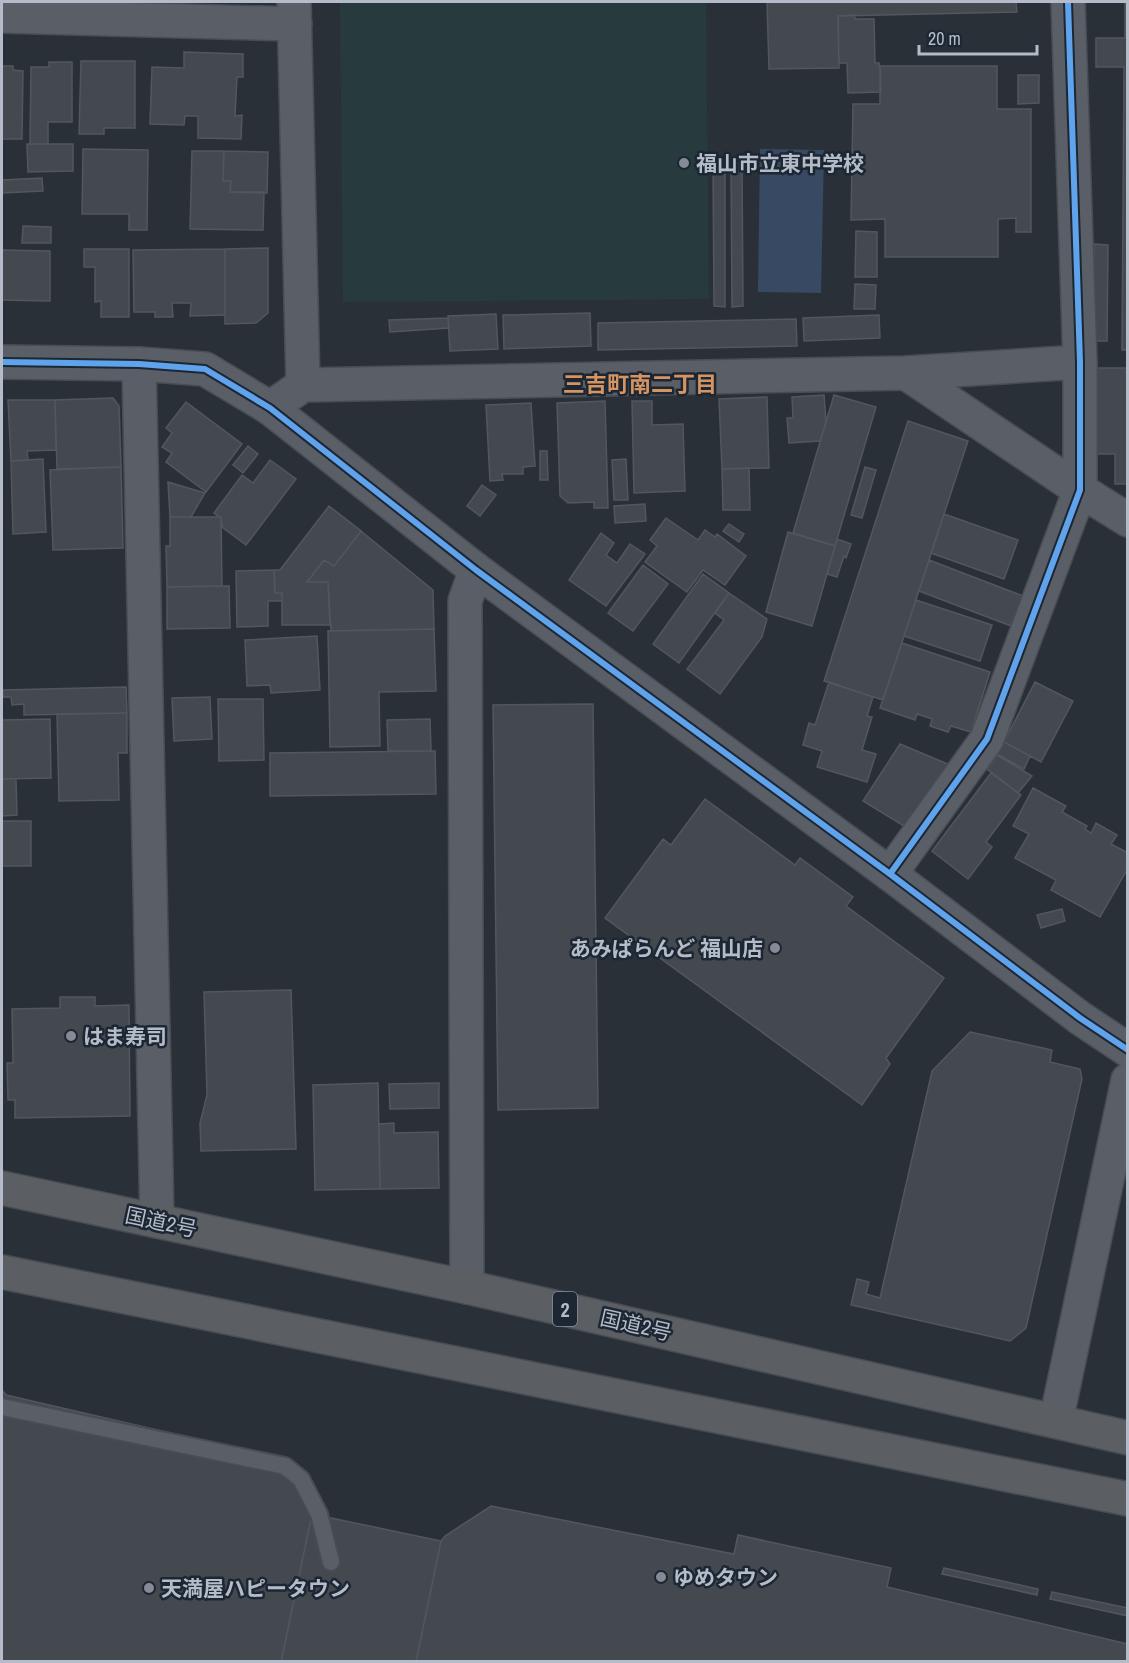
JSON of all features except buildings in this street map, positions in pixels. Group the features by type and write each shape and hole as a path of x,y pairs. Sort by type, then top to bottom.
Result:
{"highway":[{"name":"国道2号","path":"2,1188 467,1287 1128,1438"},
{"path":"2,1272 1128,1499"}],"street":[{"path":"890,874 987,739 1080,490 1080,362 1068,2"},
{"path":"2,16 294,13 303,386"},
{"path":"2,362 139,364 205,369 270,408 476,570 890,874 1080,1018 1128,1050"},
{"path":"270,408 303,386 906,373 1080,362"},
{"path":"139,364 157,1221"},
{"path":"906,373 1128,520"},
{"path":"467,1287 465,601 476,570"},
{"path":"1056,1421 1128,1080"}],"lane":[{"path":"2,1407 285,1466 301,1479 319,1514 331,1562"}],"green space":[{"path":"340,2 706,2 709,299 343,302"}],"water":[{"path":"760,149 824,150 821,293 758,292"}],"cycle path":[{"path":"890,874 987,739 1080,490 1080,362 1068,2"},
{"path":"2,362 139,364 205,369 270,408 476,570 890,874 1080,1018 1128,1050"}],"place":[{"name":"福山市立東中学校","path":"684,163"},
{"name":"あみぱらんど 福山店","path":"775,948"},
{"name":"はま寿司","path":"71,1036"},
{"name":"ゆめタウン","path":"661,1577"},
{"name":"天満屋ハピータウン","path":"149,1588"}],"district":[{"name":"三吉町南二丁目","path":"640,384"}]}
